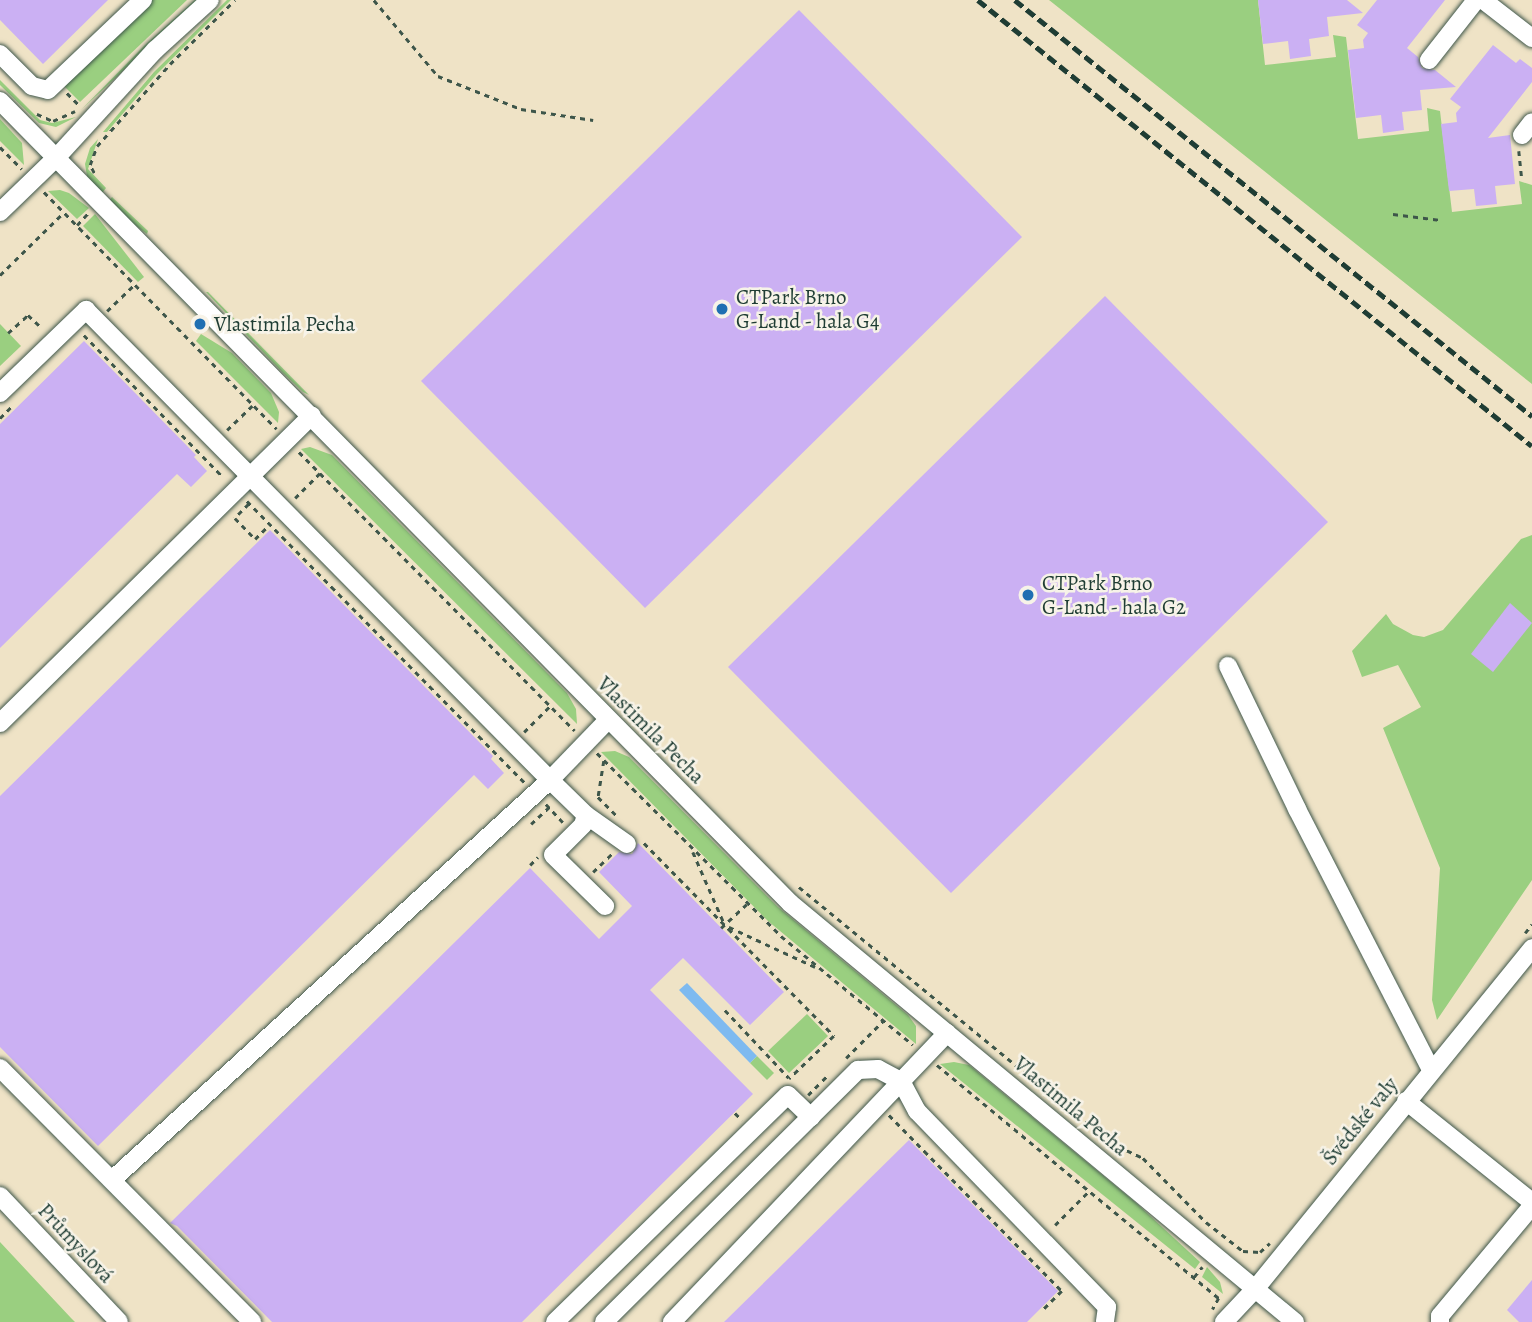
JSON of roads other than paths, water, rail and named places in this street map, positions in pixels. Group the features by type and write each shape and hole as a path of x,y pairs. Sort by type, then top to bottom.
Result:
{"street":[{"path":"0,54 38,90 48,90 143,0"},
{"path":"0,212 56,158 155,50 210,0"},
{"path":"1429,60 1476,0"},
{"path":"1483,0 1532,38"},
{"name":"Vlastimila Pecha","path":"0,101 790,903 1295,1322"},
{"path":"0,393 86,310 586,815 630,838"},
{"path":"0,723 312,415"},
{"path":"1228,666 1297,809 1431,1070"},
{"path":"112,1180 550,780 608,720"},
{"path":"586,815 583,825 553,855 605,906"},
{"name":"Švédské valy","path":"1218,1317 1256,1288 1431,1070 1528,941"},
{"path":"672,1322 947,1033"},
{"path":"0,1068 252,1322"},
{"path":"604,1322 858,1070 878,1069 901,1081 917,1111 1107,1307 1105,1322"},
{"path":"555,1322 788,1095 811,1117"},
{"path":"1406,1101 1532,1204 1440,1317 1440,1322"},
{"name":"Průmyslová","path":"0,1196 119,1322"}],"water":[{"path":"687,983 757,1056 750,1063 679,990"}],"railway":[{"path":"978,0 1532,446"},
{"path":"1015,0 1532,416"}],"place":[{"name":"CTPark Brno G-Land - hala G4","path":"722,309"},
{"name":"Vlastimila Pecha","path":"200,324"},
{"name":"CTPark Brno G-Land - hala G2","path":"1028,595"}]}
